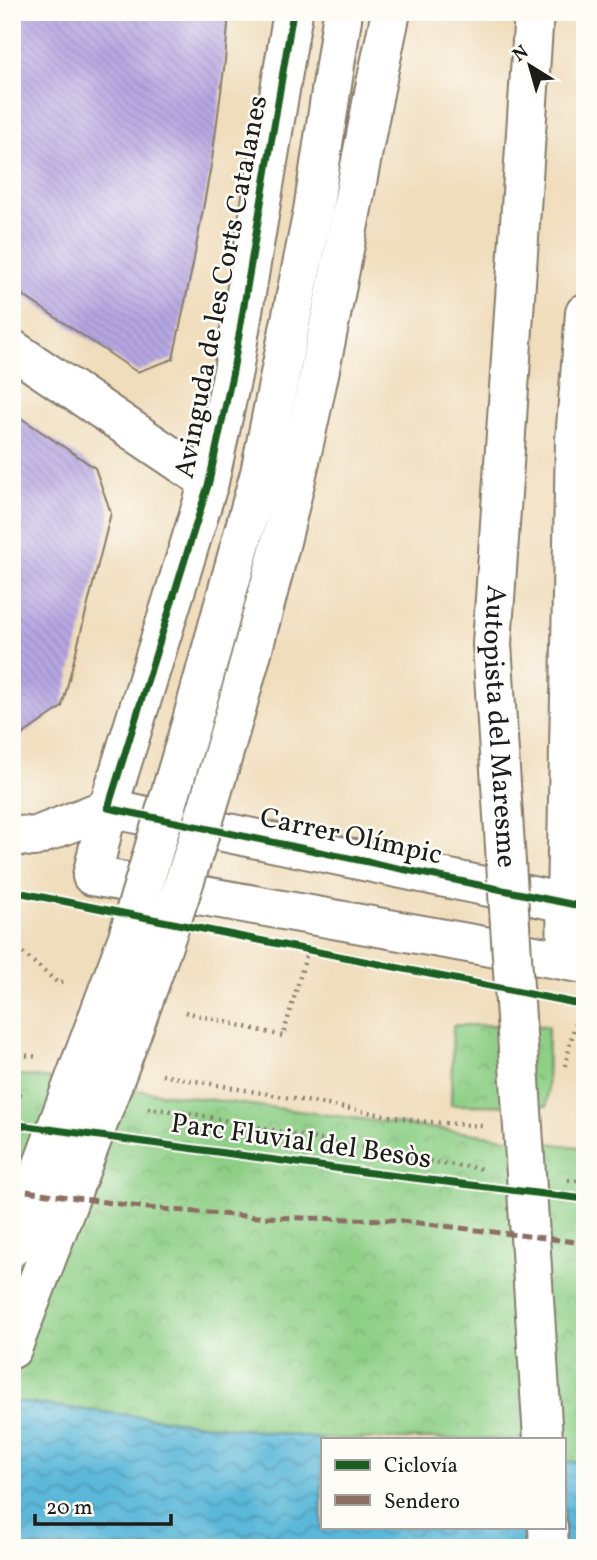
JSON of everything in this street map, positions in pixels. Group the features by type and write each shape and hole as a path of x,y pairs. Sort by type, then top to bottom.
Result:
{"main road":[{"name":"Avinguda de les Corts Catalanes","path":"293,12 233,371 209,481 108,808 92,876 576,962"},
{"path":"12,1247 128,937 191,724 260,473 313,211 343,12"},
{"path":"12,1349 111,1091 184,883 256,640 284,529 332,310 391,12"},
{"name":"Autopista del Maresme","path":"534,12 492,645 543,1438"},
{"path":"576,962 575,440 585,313"},
{"path":"12,349 209,481"},
{"path":"146,873 224,749"},
{"path":"12,835 34,837 108,808"},
{"name":"Carrer Olímpic","path":"108,808 575,905"},
{"path":"548,1528 549,1548"}],"path":[{"path":"295,947 308,950"},
{"path":"566,1002 585,1005"},
{"path":"12,1054 47,1058"},
{"path":"197,1081 418,1121"},
{"path":"12,1095 33,1096"},
{"path":"557,1178 585,1182"}],"green space":[{"path":"453,1025 548,1026 547,1106 451,1105"},
{"path":"12,1074 585,1148 585,1463 566,1461 566,1438 321,1439 12,1401"}],"water":[{"path":"12,1401 321,1439 321,1528 566,1528 566,1461 585,1463 585,1548 12,1548"}],"building":[{"path":"12,12 229,12 212,160 173,359 137,372 12,288"},
{"path":"12,412 95,468 111,513 62,707 12,742"}],"marked path":[{"path":"12,1189 148,1208 258,1217 394,1220 585,1243"}],"cycle path":[{"path":"293,12 233,371 209,482 108,808 585,907"},
{"path":"12,891 585,1005"},
{"name":"Parc Fluvial del Besòs","path":"12,1124 585,1199"}]}
